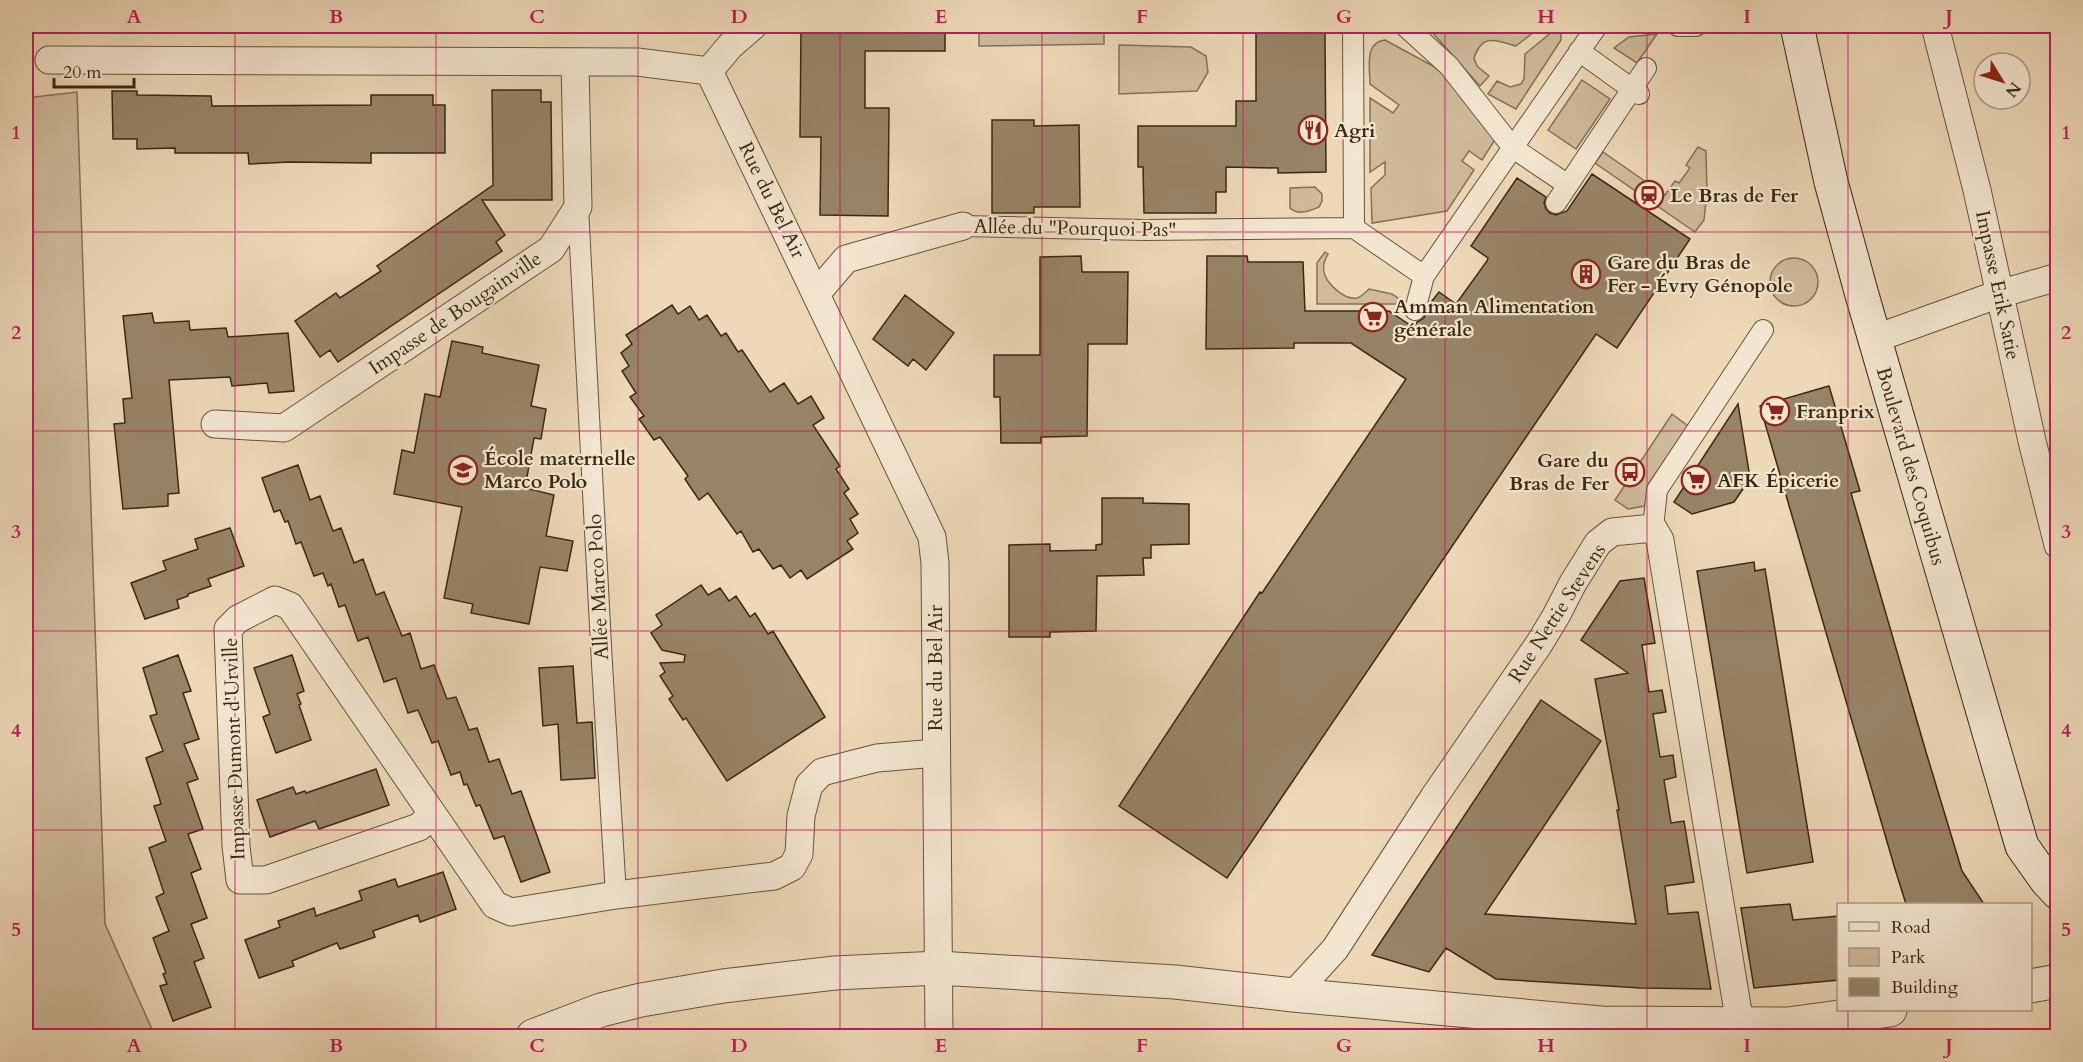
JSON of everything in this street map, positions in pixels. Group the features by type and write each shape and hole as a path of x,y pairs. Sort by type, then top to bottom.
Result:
{"street":[{"path":"49,60 637,62 710,71 730,46 753,26"},
{"path":"1353,26 1354,228 1424,276"},
{"path":"1405,26 1449,66 1513,148 1568,185"},
{"path":"1415,310 1424,276 1597,26"},
{"path":"1678,26 1696,26"},
{"name":"Boulevard des Coquibus","path":"1797,26 1831,182 1874,339 1890,387 1898,423 2022,846 2058,893"},
{"name":"Impasse Erik Satie","path":"1935,26 1977,190 2058,545"},
{"path":"1579,51 1635,92"},
{"path":"575,62 578,207"},
{"path":"1556,203 1635,92 1646,68"},
{"name":"Rue du Bel Air","path":"710,71 933,537 939,1036"},
{"name":"Impasse de Bougainville","path":"215,424 284,428 551,249 578,207"},
{"name":"Allée Marco Polo","path":"578,207 602,676 616,895"},
{"name":"Allée du \"Pourquoi Pas\"","path":"816,294 846,258 963,226 1132,230 1354,228"},
{"path":"1874,339 1999,294 2058,277"},
{"path":"1740,1024 1660,540 1653,528 1657,490 1763,330"},
{"name":"Rue Nettie Stevens","path":"1293,995 1335,949 1434,797 1545,635 1598,543 1612,532 1653,528"},
{"name":"Impasse Dumont d'Urville","path":"432,815 419,827 266,880 240,880 236,846 228,629 238,619 275,600 290,606 495,905 511,912 616,895 774,876 792,867 800,854 801,816 809,785 822,772 877,758 936,753"},
{"path":"533,1036 601,1010 641,1000 723,986 836,973 938,968 1175,982 1601,1023 1788,1024 1883,1011"},
{"path":"2032,986 2058,981"}],"green space":[{"path":"979,26 1104,26 1104,44 979,46"},
{"path":"1430,30 1535,31 1516,46 1490,40 1481,45 1474,58 1477,66 1489,76 1480,86"},
{"path":"1553,31 1558,31 1561,40 1516,109 1488,94 1497,81 1510,87 1521,84 1524,79 1525,54"},
{"path":"1657,34 1637,63 1614,48 1629,37"},
{"path":"1385,40 1444,72 1496,138 1482,160 1469,151 1462,161 1474,170 1447,211 1372,223 1371,188 1385,175 1385,162 1370,172 1370,98 1393,113 1399,105 1370,84 1371,51 1374,45"},
{"path":"1119,45 1191,47 1206,56 1208,72 1197,91 1119,94"},
{"path":"1582,80 1610,99 1576,149 1548,130"},
{"path":"77,92 105,924 155,1036 26,1036 26,98"},
{"path":"1698,147 1706,151 1707,192 1704,220 1695,232 1595,163 1603,152 1665,195 1675,181 1679,183 1690,168 1686,165"},
{"path":"1315,187 1322,194 1319,207 1300,212 1290,208 1290,188"},
{"path":"1325,252 1328,254 1324,265 1325,275 1330,284 1341,293 1349,298 1357,298 1369,289 1392,294 1412,308 1409,312 1398,304 1317,304 1317,263"},
{"path":"1794,258 1811,265 1818,282 1811,299 1794,306 1777,299 1770,282 1777,265"},
{"path":"1672,414 1688,426 1649,483 1645,506 1628,509 1615,500"}],"building":[{"path":"846,26 945,26 945,51 865,51 865,108 889,108 888,216 820,215 821,137 800,137 801,28 846,28"},
{"path":"1256,26 1319,26 1319,33 1325,33 1326,172 1278,173 1278,168 1226,167 1226,192 1216,192 1216,213 1144,213 1143,167 1138,167 1138,126 1236,126 1236,101 1256,101"},
{"path":"492,90 541,90 541,102 551,102 552,200 482,200 505,235 496,242 502,251 338,362 330,350 320,357 295,321 336,293 340,298 381,271 377,266 493,185"},
{"path":"112,91 137,91 137,95 211,96 212,106 371,105 371,95 433,95 433,105 445,105 445,153 371,153 371,163 249,164 248,153 175,153 175,148 137,149 137,139 113,139"},
{"path":"992,120 1034,120 1034,126 1079,125 1080,207 1034,207 1034,213 992,213"},
{"path":"1592,174 1690,239 1617,348 1596,334 1227,878 1119,806 1260,592 1262,593 1406,379 1351,343 1294,343 1294,348 1206,349 1207,256 1247,256 1248,262 1303,262 1305,311 1389,311 1413,327 1424,318 1428,306 1439,292 1456,304 1487,261 1488,258 1471,246 1517,178 1546,197 1544,203 1546,209 1556,215 1567,211"},
{"path":"1081,256 1082,272 1128,272 1127,344 1088,344 1087,436 1041,437 1041,443 1001,443 1000,397 994,397 994,355 1040,355 1040,257"},
{"path":"905,295 954,333 926,370 913,359 908,366 873,339"},
{"path":"672,305 678,314 690,306 699,320 707,315 721,336 726,333 738,352 742,350 770,392 784,383 798,404 811,396 824,418 813,425 840,466 836,469 849,489 844,493 858,514 850,519 858,533 847,541 853,549 807,579 801,570 790,578 781,565 773,569 759,549 753,552 741,531 737,534 708,493 699,500 685,479 688,476 660,437 654,440 639,419 644,416 630,397 636,393 622,371 629,366 621,353 632,344 626,335"},
{"path":"152,313 154,323 189,321 190,330 226,328 228,337 288,333 294,391 269,393 267,383 232,386 230,377 169,380 179,493 168,494 168,506 123,509 114,424 125,423 123,399 132,398 123,316"},
{"name":"École maternelle Marco Polo","path":"452,341 483,347 482,353 539,365 531,406 546,409 541,439 534,438 525,488 554,495 546,536 573,541 567,571 540,567 529,624 471,613 473,604 444,598 462,507 394,494 402,450 414,453 425,394 440,397"},
{"path":"1829,386 1860,491 1851,493 1926,752 1962,871 1983,903 1906,903 1760,406"},
{"path":"1738,404 1751,484 1745,486 1734,502 1692,514 1674,502"},
{"path":"298,465 310,500 320,496 333,531 341,528 354,563 363,559 376,595 384,592 402,636 410,633 421,669 434,665 447,699 456,697 469,730 477,728 489,762 499,759 512,794 521,791 550,872 521,882 504,836 494,839 480,805 476,806 467,784 464,785 460,772 451,775 438,741 432,743 418,710 408,713 396,678 384,682 368,637 358,641 345,605 339,607 331,584 328,586 323,573 314,576 301,542 296,544 288,521 285,522 280,510 274,512 262,478"},
{"path":"1102,498 1143,498 1143,503 1189,504 1189,544 1151,545 1151,558 1143,558 1144,575 1097,576 1096,631 1050,632 1050,637 1009,637 1009,545 1050,544 1050,551 1096,550 1096,545 1102,544"},
{"path":"230,528 244,566 208,579 211,586 177,600 179,608 145,619 131,583 166,570 163,561 198,549 195,539"},
{"path":"1754,562 1755,571 1765,569 1813,862 1747,873 1697,571"},
{"path":"1644,578 1655,643 1642,645 1649,692 1662,690 1666,712 1653,714 1660,757 1673,755 1676,777 1664,780 1671,823 1684,821 1694,882 1665,886 1668,914 1698,912 1711,989 1641,988 1496,979 1446,948 1429,972 1372,955 1541,700 1601,741 1485,914 1636,924 1617,810 1619,810 1595,679 1628,673 1581,640 1620,581"},
{"path":"701,585 708,595 720,588 729,601 736,596 750,617 755,613 768,634 773,631 825,717 727,781 686,718 683,720 669,699 673,696 660,676 665,672 660,663 684,662 685,655 662,650 651,633 662,625 656,615"},
{"path":"178,655 191,691 183,693 199,739 184,744 198,779 187,783 203,829 188,834 201,869 191,873 207,918 191,924 204,958 194,962 211,1007 173,1021 160,986 167,984 163,974 166,973 153,938 169,931 156,897 164,893 149,848 166,841 154,806 161,804 146,758 163,751 150,716 157,714 143,668"},
{"path":"292,655 304,691 297,694 301,704 299,705 311,740 276,753 263,717 270,714 254,668"},
{"path":"573,666 577,723 592,722 595,778 561,780 558,724 543,726 539,668"},
{"path":"376,769 389,805 319,829 315,821 270,837 257,800 293,787 296,794 305,791 306,793"},
{"path":"443,872 456,909 420,922 418,915 373,931 375,937 340,949 337,943 292,961 294,966 259,978 245,940 280,927 278,921 314,908 316,916 362,900 359,891 395,879 398,887"},
{"path":"1790,904 1793,920 1837,916 1837,980 1754,988 1741,908"}],"place":[{"name":"Agri","path":"1313,130"},
{"name":"Le Bras de Fer","path":"1649,195"},
{"name":"Gare du Bras de Fer - Évry Génopole","path":"1586,274"},
{"name":"Amman Alimentation générale","path":"1373,317"},
{"name":"Franprix","path":"1775,411"},
{"name":"École maternelle Marco Polo","path":"463,470"},
{"name":"Gare du Bras de Fer","path":"1630,472"},
{"name":"AFK Épicerie","path":"1696,480"}]}
